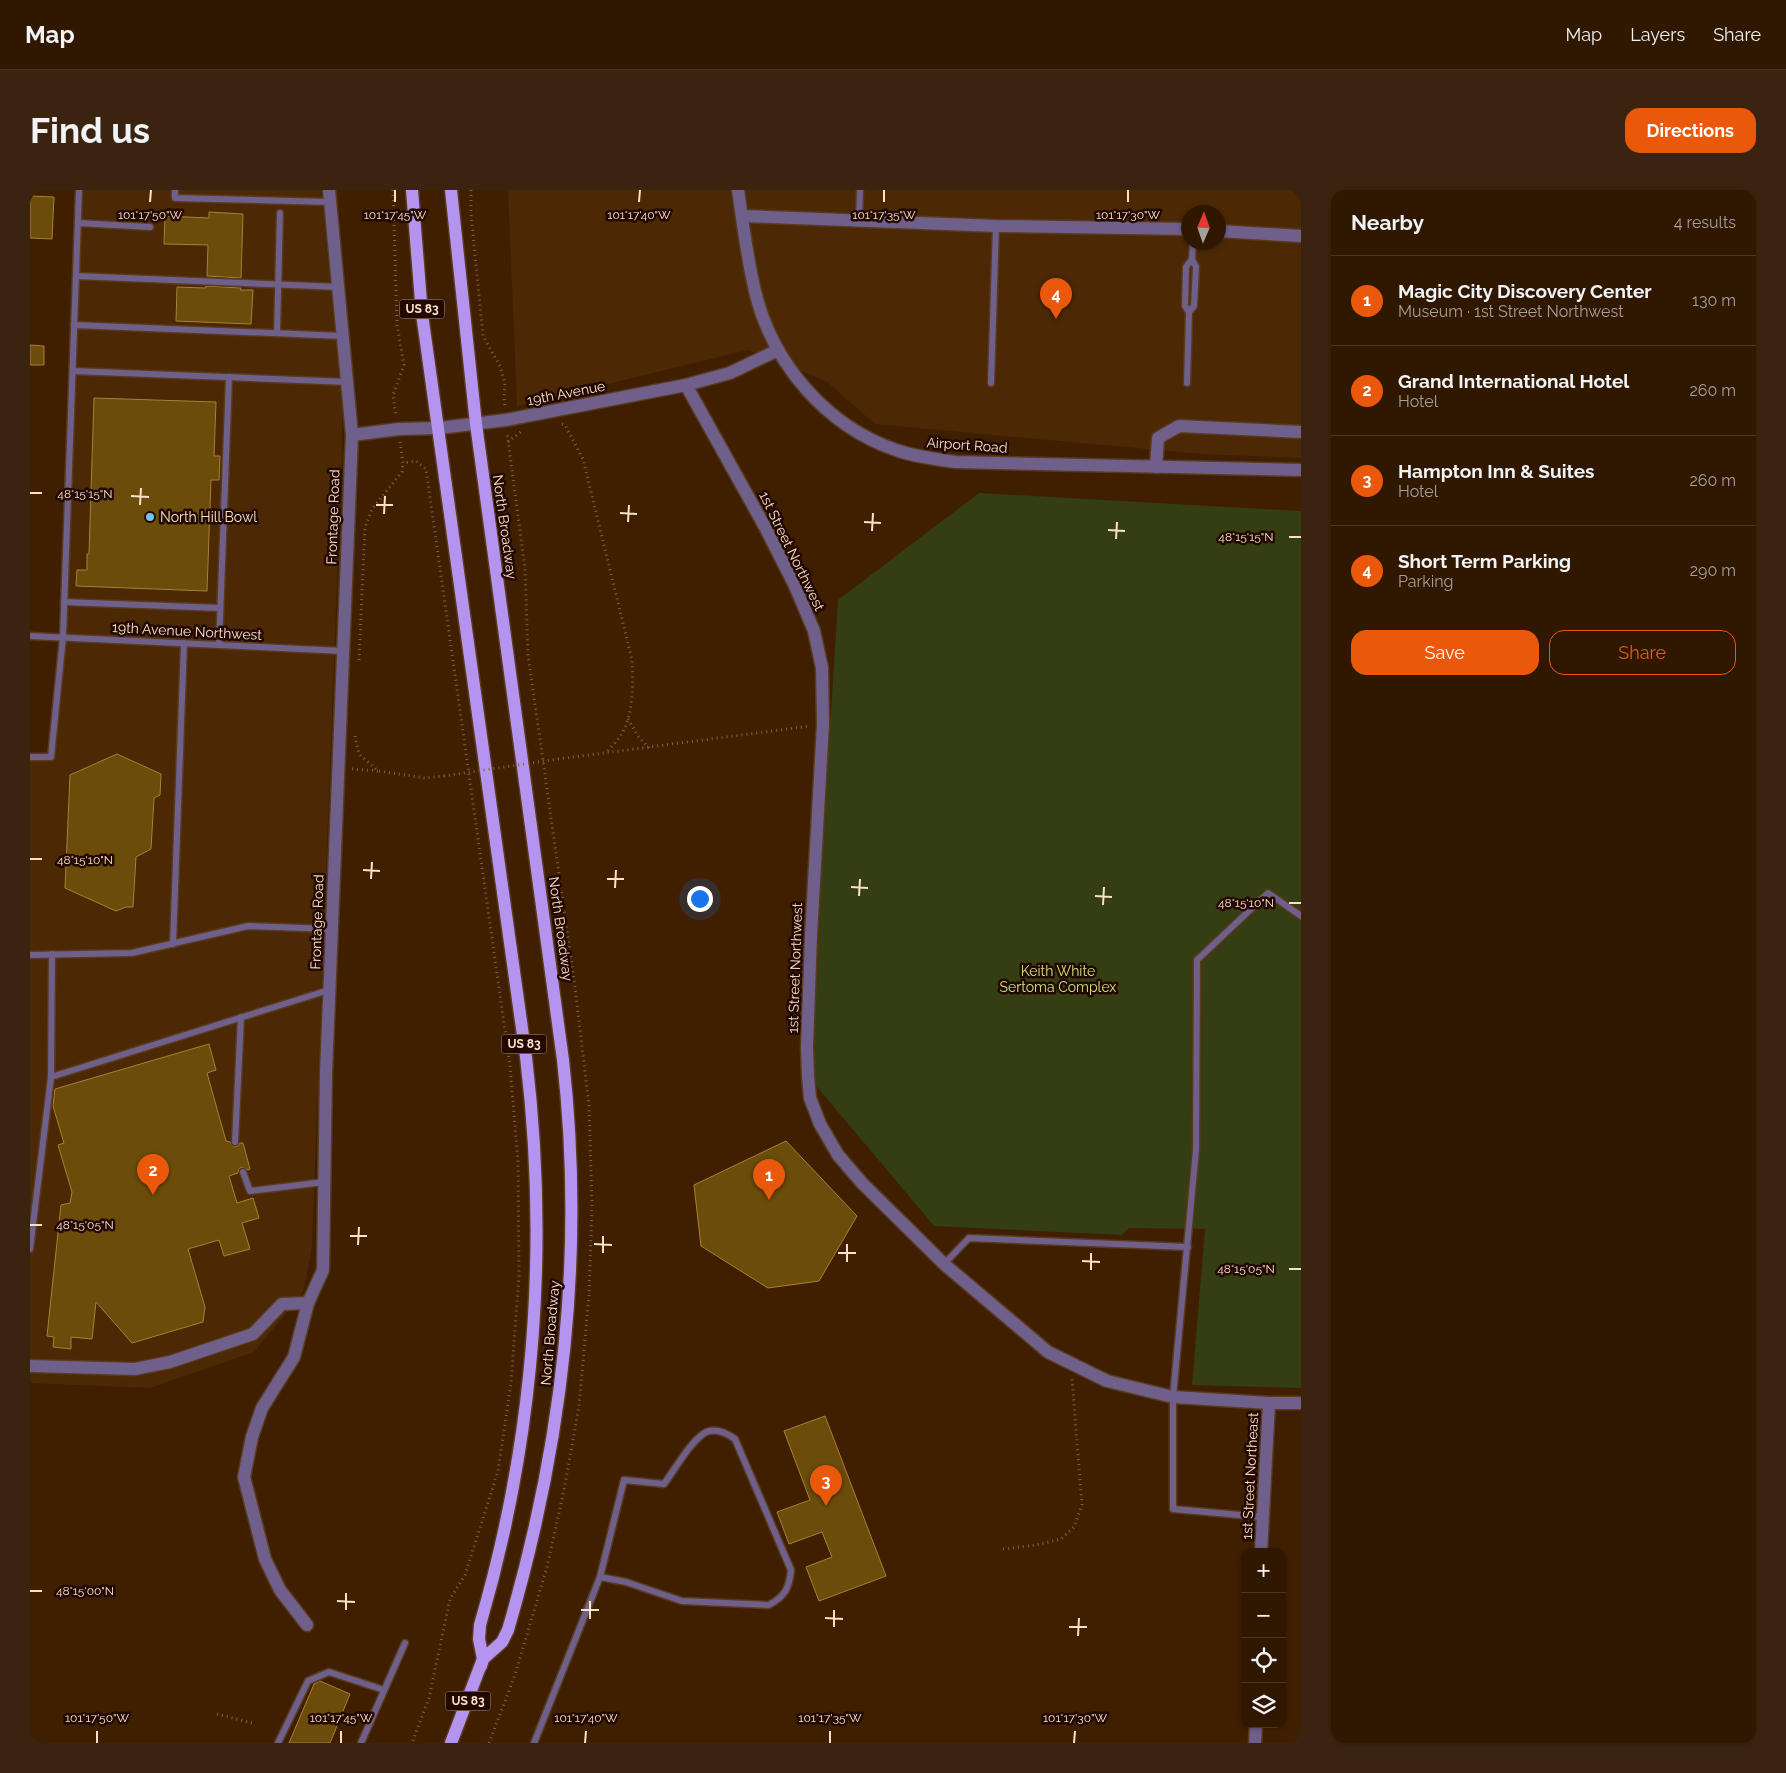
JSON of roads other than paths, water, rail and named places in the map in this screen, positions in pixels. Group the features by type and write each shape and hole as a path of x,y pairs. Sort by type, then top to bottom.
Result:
{"main road":[{"name":"North Broadway","path":"412,190 422,314 526,1057 536,1172 536,1267 529,1381 523,1429 508,1515 480,1626 479,1639 483,1659"},
{"name":"North Broadway","path":"451,190 476,424 559,1030 569,1117 572,1203 565,1348 559,1404 544,1490 524,1574 508,1630 502,1642 483,1659 451,1743"}],"street":[{"name":"Airport Road","path":"738,190 756,292 778,350 798,379 819,402 844,424 872,441 897,450 956,462 1301,470"},
{"name":"Frontage Road","path":"307,1625 280,1590 265,1559 244,1477 252,1437 262,1408 294,1357 308,1303 323,1270 329,990 352,435 330,196"},
{"path":"742,216 996,226 1181,229"},
{"path":"1226,231 1301,236"},
{"name":"19th Avenue","path":"352,435 476,424 686,385 730,372 778,350"},
{"name":"1st Street Northwest","path":"686,385 765,527 795,586 814,631 822,668 823,724 807,1047 810,1098 820,1124 838,1155 862,1183 944,1264 1048,1352 1107,1380 1173,1397 1301,1403"},
{"path":"1156,467 1158,438 1179,426 1301,432"},
{"path":"30,1366 135,1369 170,1362 253,1334 282,1304 308,1303"},
{"name":"1st Street Northeast","path":"1261,1548 1269,1403"},
{"path":"1255,1743 1256,1728"}],"lane":[{"path":"30,757 51,757 63,637 79,190"},
{"path":"175,190 175,198 330,196"},
{"path":"859,221 860,190"},
{"path":"277,333 280,213"},
{"path":"78,223 150,227"},
{"path":"991,384 996,226"},
{"path":"1187,383 1189,312 1194,306 1196,277 1196,267 1192,259 1193,250"},
{"path":"76,276 339,287"},
{"path":"74,325 344,336"},
{"path":"73,372 348,382"},
{"path":"219,645 229,377"},
{"path":"1262,431 1301,426"},
{"path":"64,602 220,608"},
{"name":"19th Avenue Northwest","path":"30,636 343,651"},
{"path":"173,944 184,643"},
{"path":"1262,1517 1172,1509 1173,1397 1196,1150 1197,960 1268,893 1301,916"},
{"path":"30,955 132,953 248,926 332,929"},
{"path":"30,1249 51,1077 52,954"},
{"path":"51,1077 329,990"},
{"path":"235,1142 241,1017"},
{"path":"243,1172 250,1191 324,1182"},
{"path":"944,1264 969,1238 1188,1247"},
{"path":"534,1743 600,1577 624,1480 664,1484 693,1442 709,1431 725,1432 735,1439 791,1570 789,1585 780,1598 769,1605 682,1601 626,1582 600,1577"},
{"path":"361,1743 405,1643"},
{"path":"278,1743 308,1681 329,1672 384,1690"}],"place":[{"name":"Short Term Parking","path":"1056,319"},
{"name":"North Hill Bowl","path":"150,517"},
{"name":"Grand International Hotel","path":"153,1195"},
{"name":"Magic City Discovery Center","path":"769,1200"},
{"name":"Hampton Inn & Suites","path":"826,1506"}],"park label":[{"name":"Keith White Sertoma Complex","path":"1058,980"}]}
